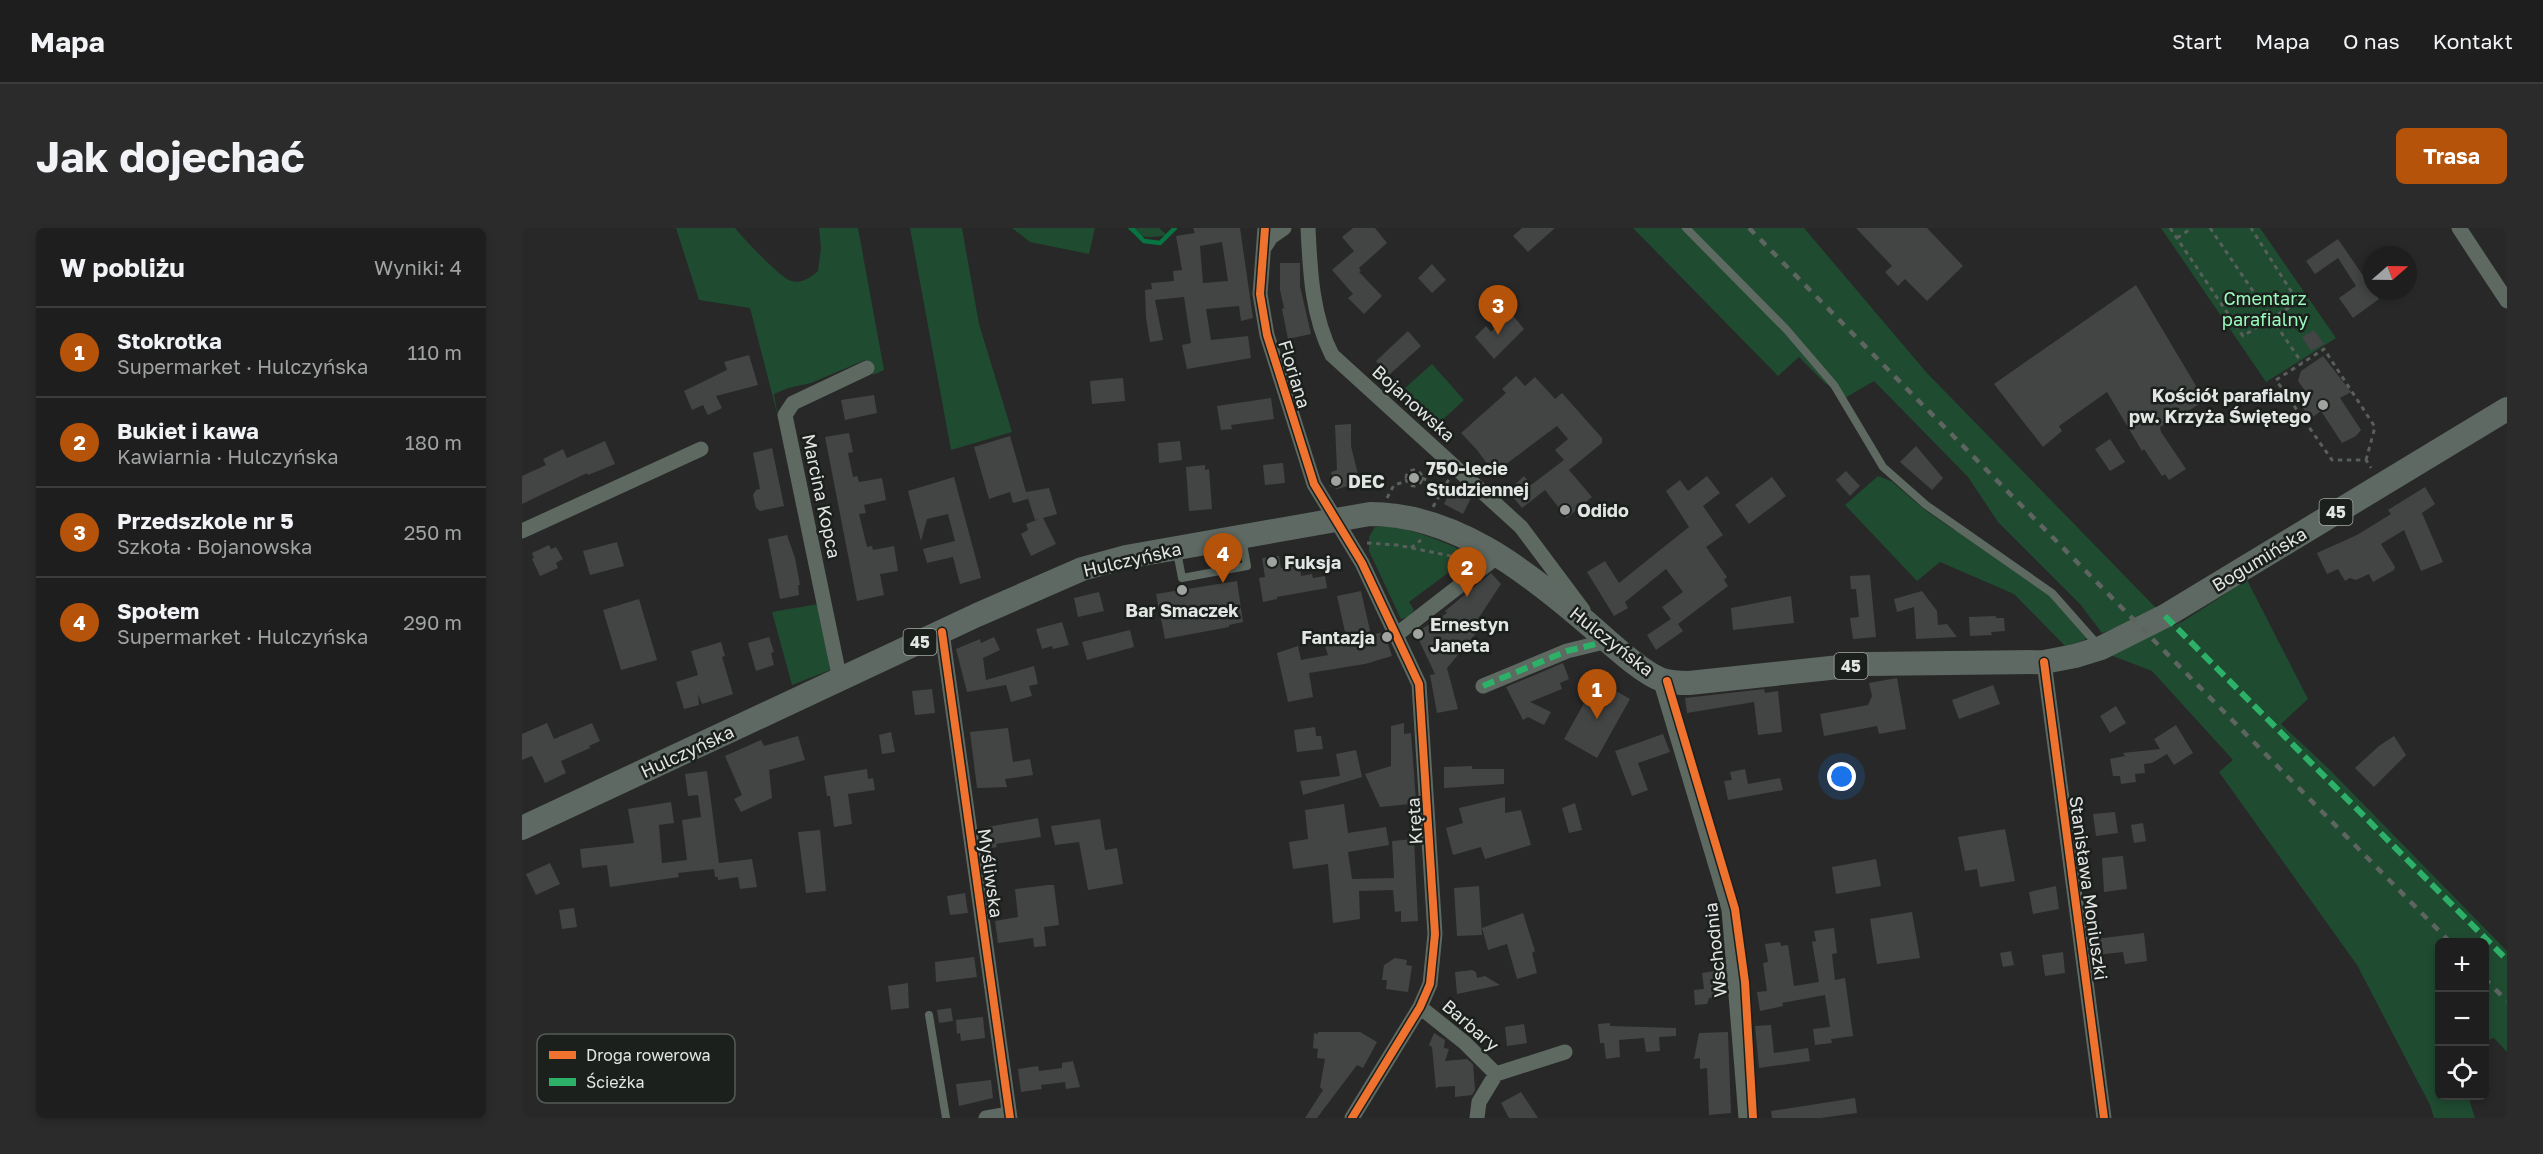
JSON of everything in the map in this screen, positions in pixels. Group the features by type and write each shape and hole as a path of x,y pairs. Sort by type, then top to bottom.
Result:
{"main road":[{"name":"Bogumińska","path":"2165,616 2507,409"},
{"name":"Hulczyńska","path":"522,828 1082,568 1126,557 1370,514 1405,516 1452,530 1492,560 1558,598 1660,679 1689,683 1868,664 2044,662 2101,648 2165,616"}],"street":[{"name":"Floriana","path":"1265,228 1260,294 1270,345 1314,484 1338,519"},
{"path":"1262,250 1271,237 1284,228"},
{"name":"Bojanowska","path":"1308,228 1312,286 1319,319 1332,355 1521,527 1605,637"},
{"path":"2459,228 2507,301"},
{"name":"Marcina Kopca","path":"840,680 785,415 793,403 867,369"},
{"path":"522,531 701,449"},
{"name":"Kręta","path":"1338,519 1419,684 1435,934 1430,984 1420,1007 1352,1118"},
{"path":"1396,635 1492,560"},
{"name":"Myśliwska","path":"942,632 1010,1116"},
{"path":"1483,686 1605,637"},
{"name":"Stanisława Moniuszki","path":"2044,662 2104,1118"},
{"name":"Wschodnia","path":"1660,679 1729,909 1746,1118"},
{"name":"Barbary","path":"1420,1007 1465,1043 1496,1074"},
{"name":"Barbary","path":"1477,1118 1479,1102 1496,1074 1565,1053"},
{"path":"986,1118 1010,1116"}],"lane":[{"path":"1686,228 1786,329 1834,385 1883,467 1926,505 2052,593 2101,648"},
{"path":"929,1015 946,1118"}],"path":[{"path":"2170,228 2244,336 2298,302 2251,228"},
{"path":"2177,238 2192,228"},
{"path":"2210,228 2302,363"},
{"path":"2366,460 2332,460 2276,380 2324,349 2375,427 2366,460 2381,484"},
{"path":"1431,509 1457,468"},
{"path":"1421,478 1419,484 1414,486 1408,483 1406,478 1412,471 1420,473 1421,478 1443,487"},
{"path":"1411,548 1424,537"},
{"path":"1351,542 1382,543 1492,560"}],"green space":[{"path":"676,228 735,228 778,272 789,280 797,282 818,271 821,248 819,228 858,228 884,370 873,375 865,360 811,383 774,394 778,417 750,308 699,300"},
{"path":"910,228 962,228 979,324 1012,432 951,450"},
{"path":"1012,228 1095,228 1089,254 1030,242"},
{"path":"1127,228 1159,228 1167,235 1146,237 1131,232"},
{"path":"1633,228 1804,228 1927,373 2156,608 2126,625 2102,633 2080,604 1998,522 1968,477 1874,381 1845,398 1825,383 1799,357 1778,376"},
{"name":"Cmentarz parafialny","path":"2161,228 2260,228 2336,338 2266,382"},
{"path":"1432,364 1464,400 1438,424 1405,388"},
{"path":"1878,476 1891,481 1925,510 1954,530 1960,524 2008,558 2094,636 2066,647 2014,594 1940,562 1917,581 1845,505"},
{"path":"1387,526 1441,541 1472,555 1409,602 1414,610 1408,617 1401,619 1369,551 1369,537 1375,527"},
{"path":"2247,580 2308,699 2281,724 2328,768 2507,951 2507,1052 2494,1038 2489,1040 2489,938 2435,938 2435,1100 2469,1100 2475,1118 2434,1118 2430,1105 2357,965 2219,772 2233,760 2152,671 2105,653 2182,622"},
{"path":"818,604 830,670 792,685 772,612"}],"building":[{"path":"1193,228 1240,228 1253,318 1241,321 1239,306 1206,309 1211,340 1248,336 1251,358 1187,369 1182,345 1191,343 1184,297 1155,300 1163,340 1150,342 1145,290 1152,289 1151,283 1174,281 1173,271 1182,270 1176,236 1195,233","holes":["1222,242 1228,281 1203,283 1200,246"]},
{"path":"1353,228 1375,228 1387,243 1359,268 1361,271 1359,272 1382,296 1364,314 1348,298 1353,294 1332,270 1354,251 1342,237"},
{"path":"1522,228 1555,228 1528,252 1513,236"},
{"path":"1856,228 1927,228 1963,266 1927,301 1905,279 1898,286 1885,272 1892,266"},
{"path":"2338,239 2363,276 2363,300 2378,300 2353,318 2339,298 2356,286 2338,258 2315,274 2306,261"},
{"path":"1280,263 1300,263 1300,286 1311,334 1288,339 1280,290"},
{"path":"1432,264 1446,280 1432,293 1418,278"},
{"path":"2136,285 2205,401 2160,427 2186,469 2169,480 2165,474 2162,476 2144,449 2142,451 2107,392 2059,426 2062,431 2043,447 1994,384"},
{"path":"1511,313 1524,329 1494,359 1475,337 1486,326 1491,332"},
{"path":"2314,330 2324,344 2311,351 2302,337"},
{"path":"1408,331 1421,346 1389,375 1376,361"},
{"path":"749,355 758,385 716,396 722,408 708,415 703,405 692,410 684,391 727,370 724,362"},
{"name":"Kościół parafialny pw. Krzyża Świętego","path":"2323,356 2351,392 2340,398 2361,430 2356,436 2342,443 2321,411 2310,419 2296,398 2306,392 2298,381 2301,371"},
{"path":"1516,376 1525,386 1535,377 1555,399 1562,393 1602,438 1602,443 1569,470 1592,497 1567,518 1545,490 1522,508 1508,491 1524,476 1531,485 1564,460 1555,450 1568,439 1557,426 1494,473 1461,433 1506,393 1502,389"},
{"path":"1123,378 1125,401 1092,404 1090,381"},
{"path":"874,395 877,413 845,420 841,400"},
{"path":"1271,398 1274,419 1231,425 1232,429 1221,430 1217,406"},
{"path":"1351,424 1351,446 1360,483 1337,489 1329,486 1333,479 1331,472 1337,470 1335,425"},
{"path":"849,433 853,452 848,453 853,477 857,476 859,482 882,478 886,500 864,505 866,513 859,514 867,547 872,546 873,550 894,546 898,571 880,574 884,595 857,601 825,437"},
{"path":"1010,436 1028,499 1013,503 1010,492 989,499 974,447"},
{"path":"2110,439 2125,462 2110,471 2095,449"},
{"path":"605,441 615,464 588,475 587,473 522,504 522,476 546,465 543,459 563,449 567,458"},
{"path":"1180,441 1182,460 1159,463 1158,443"},
{"path":"1916,446 1943,478 1932,490 1900,462"},
{"path":"772,448 784,506 760,511 756,508 753,495 756,490 760,489 753,453"},
{"path":"1283,463 1285,483 1265,485 1263,465"},
{"path":"1205,465 1205,470 1209,469 1212,509 1189,511 1186,467"},
{"path":"1846,471 1860,486 1850,496 1836,480"},
{"path":"1707,476 1720,493 1703,506 1723,535 1706,547 1727,577 1724,580 1728,586 1678,624 1683,631 1656,650 1647,635 1671,619 1662,607 1683,592 1666,569 1625,602 1628,608 1614,616 1587,572 1605,561 1619,583 1689,527 1666,491 1680,480 1688,491"},
{"path":"954,477 981,578 960,584 953,557 927,563 923,549 955,541 948,514 927,519 921,541 908,491"},
{"path":"1772,477 1786,496 1749,524 1735,505"},
{"path":"1453,486 1472,496 1463,514 1444,504"},
{"path":"2425,487 2435,504 2422,513 2443,562 2421,571 2404,530 2381,544 2395,567 2394,570 2373,582 2369,574 2356,580 2350,578 2345,581 2338,569 2327,574 2317,553 2357,535 2391,514 2388,510"},
{"path":"1049,488 1057,514 1043,518 1056,544 1031,556 1021,534 1028,530 1026,524 1039,519 1035,520 1026,492"},
{"path":"787,535 795,558 800,585 798,585 799,595 780,599 768,539"},
{"path":"617,542 624,566 590,575 583,551"},
{"path":"549,545 551,549 556,547 563,559 556,563 558,568 540,576 532,559 534,558 532,553"},
{"path":"1279,556 1281,568 1300,566 1301,576 1312,574 1313,578 1325,576 1327,588 1277,597 1277,599 1263,602 1259,578 1265,577 1262,558"},
{"path":"1491,573 1501,584 1476,622 1479,624 1476,629 1478,631 1447,668 1458,709 1437,713 1430,675 1435,674 1417,632 1447,613 1445,611"},
{"path":"1870,575 1876,637 1853,639 1850,618 1859,617 1856,589 1851,589 1850,576"},
{"path":"1237,581 1243,622 1229,625 1229,627 1165,639 1156,594"},
{"path":"1361,591 1371,635 1384,632 1392,656 1365,664 1309,673 1313,697 1288,702 1277,653 1298,646 1301,660 1328,655 1325,646 1347,641 1337,596"},
{"path":"1922,591 1937,611 1938,625 1947,624 1957,637 1916,639 1914,607 1897,612 1894,599"},
{"path":"1099,592 1104,611 1078,617 1074,598"},
{"path":"1791,596 1794,623 1733,630 1731,608"},
{"path":"639,599 657,660 621,670 603,610"},
{"path":"1996,616 1996,618 2004,618 2005,631 1991,632 1992,635 1970,636 1969,617"},
{"path":"1062,622 1069,645 1042,649 1036,629"},
{"path":"1130,630 1134,647 1087,660 1082,642"},
{"path":"769,637 774,652 771,653 774,665 756,671 748,643"},
{"path":"994,637 1000,650 983,658 986,680 1034,666 1038,684 1029,686 1032,696 1011,702 1006,685 967,692 956,649 980,639 981,643"},
{"path":"721,642 725,656 722,657 733,694 702,704 698,694 699,705 684,709 676,682 698,675 691,651"},
{"path":"1563,663 1569,679 1560,683 1562,689 1530,702 1551,712 1544,725 1528,717 1523,720 1506,687"},
{"path":"1897,678 1906,729 1879,734 1877,726 1824,736 1820,714 1868,705 1872,696 1869,683"},
{"path":"1597,680 1630,699 1597,758 1564,739"},
{"path":"1993,685 2000,704 1959,719 1952,700"},
{"path":"932,689 935,713 915,715 912,691"},
{"path":"1764,689 1765,693 1778,691 1782,732 1758,735 1754,702 1687,713 1685,698"},
{"path":"2116,706 2126,723 2110,733 2100,716"},
{"path":"547,723 554,739 592,723 600,741 561,761 566,773 545,783 532,756 522,760 522,734"},
{"path":"1404,723 1404,734 1411,733 1416,801 1410,804 1380,807 1365,774 1391,766 1391,726"},
{"path":"2176,725 2193,753 2174,765 2167,754 2152,763 2144,764 2145,773 2135,774 2136,782 2121,784 2120,776 2113,776 2110,759 2125,756 2123,753 2160,749 2154,739"},
{"path":"1315,727 1316,736 1321,736 1323,749 1297,752 1294,730"},
{"path":"1008,728 1013,762 1030,759 1033,775 1005,779 1007,787 977,788 970,732"},
{"path":"891,732 895,752 882,754 879,735"},
{"path":"1663,734 1670,752 1638,763 1648,790 1632,796 1615,751"},
{"path":"798,736 805,760 769,770 772,798 741,812 734,799 742,795 725,756 761,740 764,746"},
{"path":"2394,736 2406,755 2374,787 2355,768"},
{"path":"1356,750 1362,777 1303,795 1300,781 1340,776 1336,754"},
{"path":"1472,766 1472,769 1504,769 1504,784 1444,788 1444,767"},
{"path":"867,769 868,779 873,778 875,790 848,794 852,824 834,827 830,796 827,796 824,776"},
{"path":"1745,769 1748,784 1780,778 1783,790 1728,800 1724,781 1732,780 1730,772"},
{"path":"707,771 719,863 752,859 757,887 740,889 738,877 718,880 714,869 678,873 679,877 610,887 607,865 582,868 580,849 634,843 628,809 671,802 674,823 659,825 662,863 687,860 682,820 701,817 698,795 688,796 685,774"},
{"path":"1505,797 1505,813 1521,810 1531,845 1485,859 1481,847 1453,855 1446,828 1463,823 1459,808"},
{"path":"1575,803 1582,830 1569,833 1562,808"},
{"path":"1344,804 1348,833 1386,827 1389,845 1348,852 1352,879 1394,878 1392,841 1414,839 1418,921 1401,922 1401,911 1395,912 1393,890 1359,891 1360,919 1333,923 1328,864 1293,869 1289,842 1308,839 1305,810"},
{"path":"2115,812 2118,833 2096,836 2093,814"},
{"path":"1038,818 1041,837 996,844 997,847 985,849 982,828"},
{"path":"1100,819 1105,850 1117,848 1123,884 1088,890 1079,842 1055,845 1051,826"},
{"path":"2143,823 2146,841 2134,843 2131,825"},
{"path":"2005,829 2015,881 1980,887 1977,869 1965,871 1958,837"},
{"path":"820,830 826,891 806,893 798,832"},
{"path":"2123,856 2127,889 2104,892 2102,858"},
{"path":"1876,859 1881,886 1836,894 1832,867"},
{"path":"550,863 560,884 536,895 526,874"},
{"path":"1054,885 1059,925 1044,927 1046,946 1034,947 1033,938 998,943 995,921 1018,917 1015,889"},
{"path":"1479,886 1482,935 1457,936 1454,888"},
{"path":"2056,886 2059,909 2033,914 2029,892"},
{"path":"965,893 968,913 950,915 947,896"},
{"path":"574,908 577,927 562,929 559,910"},
{"path":"1912,912 1920,958 1877,964 1870,919"},
{"path":"1523,913 1535,951 1532,953 1537,973 1517,979 1507,944 1488,950 1482,928"},
{"path":"1834,928 1837,953 1832,954 1835,980 1845,978 1853,1036 1831,1039 1832,1043 1815,1045 1813,1029 1830,1027 1825,995 1782,1003 1783,1006 1760,1011 1757,992 1767,991 1763,963 1768,962 1765,944 1780,942 1781,946 1788,945 1794,986 1819,982 1812,942 1816,941 1814,931"},
{"path":"2144,933 2147,961 2125,964 2123,952 2097,955 2095,939"},
{"path":"2011,951 2014,965 2003,967 2000,953"},
{"path":"2063,952 2065,973 2045,976 2042,955"},
{"path":"974,957 977,977 936,982 935,962"},
{"path":"1395,958 1407,960 1406,965 1412,966 1408,992 1386,989 1387,980 1382,980 1384,965"},
{"path":"1472,970 1476,972 1477,978 1485,976 1500,985 1457,994 1455,972"},
{"path":"1722,970 1725,996 1709,998 1707,1004 1695,1005 1694,990 1704,989 1702,973"},
{"path":"908,983 909,1008 891,1010 888,986"},
{"path":"951,1008 953,1021 939,1023 937,1010"},
{"path":"983,1017 985,1038 961,1041 960,1033 957,1034 956,1020"},
{"path":"1610,1023 1610,1026 1676,1028 1676,1036 1659,1037 1660,1051 1646,1052 1644,1038 1619,1040 1620,1057 1606,1059 1604,1043 1600,1043 1598,1024"},
{"path":"1524,1024 1527,1043 1507,1046 1505,1027"},
{"path":"1771,1025 1774,1053 1808,1048 1810,1061 1759,1068 1755,1026"},
{"path":"1318,1032 1360,1032 1377,1042 1363,1068 1357,1065 1317,1118 1305,1118 1323,1090 1320,1087 1325,1059 1317,1058 1318,1049 1313,1048 1314,1033 1318,1034"},
{"path":"1728,1032 1731,1113 1709,1115 1707,1068 1700,1069 1700,1058 1694,1059 1699,1033"},
{"path":"1434,1033 1445,1040 1444,1048 1449,1049 1445,1061 1467,1059 1473,1064 1475,1090 1472,1095 1455,1097 1455,1086 1436,1089 1432,1047 1429,1045"},
{"path":"1073,1061 1080,1087 1066,1089 1065,1082 1041,1085 1042,1089 1021,1092 1018,1069 1038,1066 1039,1071 1062,1068 1062,1063"},
{"path":"991,1080 993,1098 959,1106 956,1084"},
{"path":"1521,1092 1538,1118 1509,1118 1501,1103"},
{"path":"1855,1098 1857,1113 1821,1118 1772,1118 1771,1111"}],"waterway":[{"path":"1131,228 1144,241 1160,243 1175,228"}],"railway":[{"path":"1749,228 2446,938"},
{"path":"2489,983 2507,1001"}],"marked path":[{"path":"2165,616 2507,960"},
{"path":"1483,686 1567,651 1608,641"}],"cycle path":[{"path":"1265,228 1260,294 1267,335 1314,484 1362,563 1419,684 1435,934 1430,984 1420,1007 1352,1118"},
{"path":"942,632 1010,1118"},
{"path":"2044,662 2104,1118"},
{"path":"1667,681 1735,909 1745,982 1753,1118"}],"place":[{"name":"Przedszkole nr 5","path":"1498,335"},
{"name":"Kościół parafialny pw. Krzyża Świętego","path":"2323,405"},
{"name":"750-lecie Studziennej","path":"1414,478"},
{"name":"DEC","path":"1336,481"},
{"name":"Odido","path":"1565,510"},
{"name":"Fuksja","path":"1272,562"},
{"name":"Społem","path":"1223,583"},
{"name":"Bar Smaczek","path":"1182,590"},
{"name":"Bukiet i kawa","path":"1467,597"},
{"name":"Ernestyn Janeta","path":"1418,634"},
{"name":"Fantazja","path":"1387,637"},
{"name":"Stokrotka","path":"1597,719"}]}
